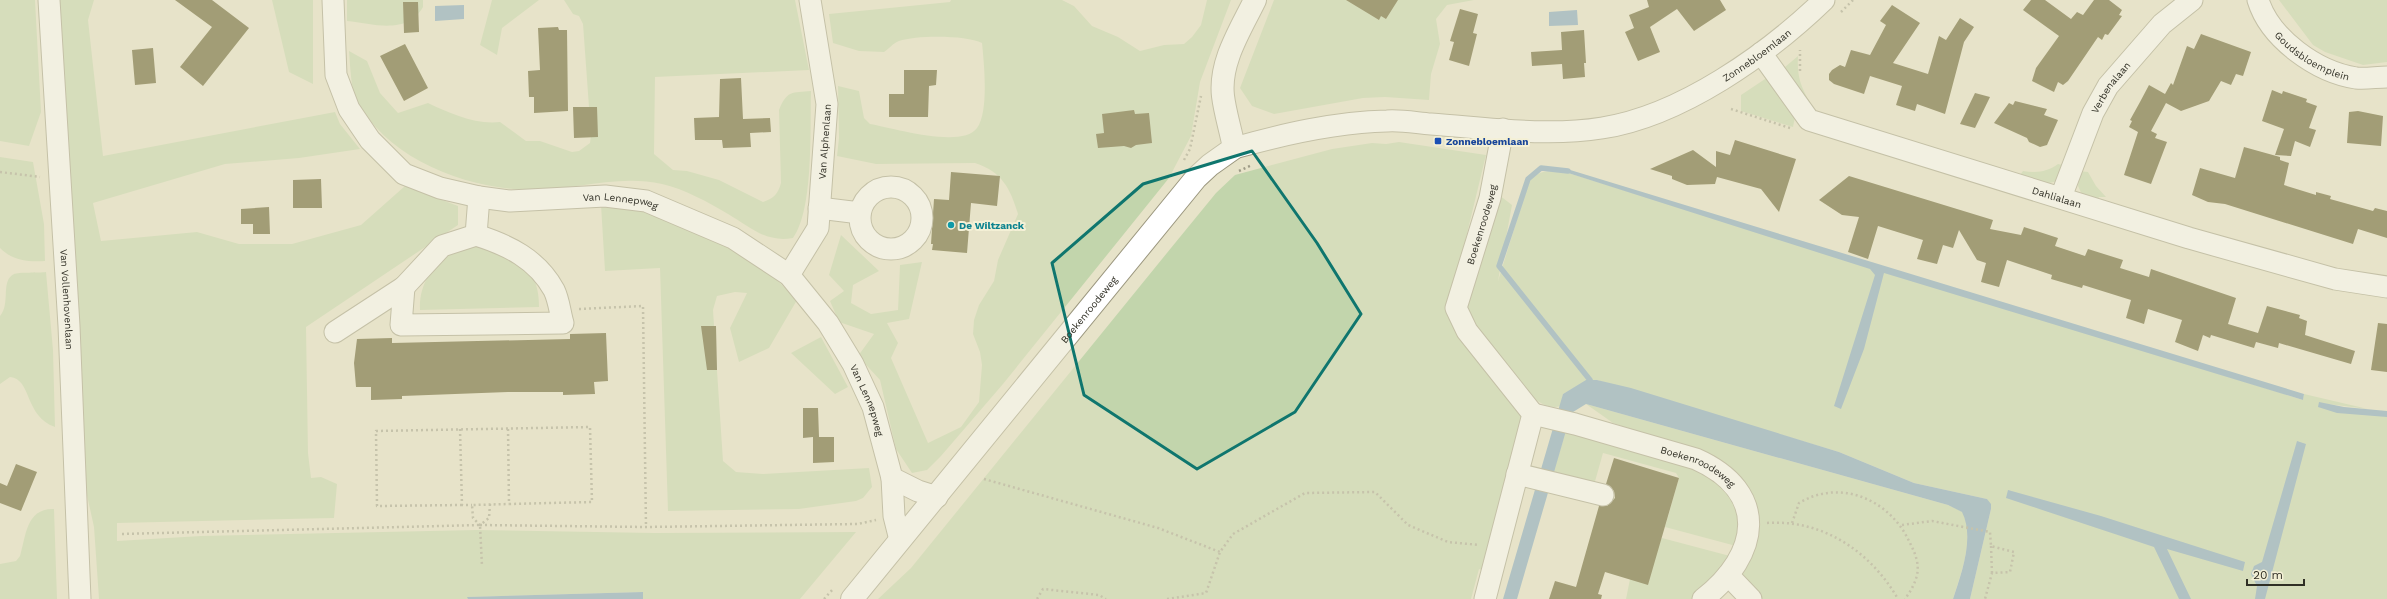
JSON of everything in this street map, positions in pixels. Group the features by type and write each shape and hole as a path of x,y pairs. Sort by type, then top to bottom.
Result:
{"main road":[{"path":"1234,148 1223,95 1224,76 1230,52 1255,0"},
{"name":"Boekenroodeweg","path":"852,599 937,497 1196,178 1210,165 1234,148"}],"street":[{"name":"Van Vollenhovenlaan","path":"49,0 70,326 80,599"},
{"name":"Van Lennepweg","path":"333,0 336,75 358,125 370,140 404,174 440,188 479,197 510,201 605,196 646,201 732,238 789,275 828,323 853,364 873,407 892,478 894,516 900,540"},
{"name":"Van Alphenlaan","path":"789,275 818,228 827,104 810,0"},
{"name":"Zonnebloemlaan","path":"1234,148 1280,135 1388,121 1571,132 1625,124 1657,112 1712,85 1761,53 1824,0"},
{"name":"Verbenalaan","path":"2061,197 2093,114 2108,86 2162,24 2192,0"},
{"name":"Goudsbloemplein","path":"2258,0 2270,24 2297,52 2324,69 2357,78 2387,76"},
{"path":"1761,53 1809,120"},
{"name":"Dahlialaan","path":"1809,120 2189,238 2335,279 2387,287"},
{"name":"Boekenroodeweg","path":"1503,129 1498,148 1490,198 1456,308 1467,331 1542,415 1696,459 1713,467 1728,479 1737,492 1746,510 1749,525 1746,545 1728,575 1718,587 1702,599"},
{"path":"476,235 479,197"},
{"path":"819,208 860,213"},
{"path":"335,332 404,287 442,246 476,235 501,243 529,258 554,291 563,324 400,325 404,287"},
{"path":"1485,599 1498,548 1524,475 1542,415"},
{"path":"1524,475 1603,495"},
{"path":"892,478 918,491 937,497"},
{"path":"1728,575 1751,599"}],"path":[{"path":"1190,149 1201,96"},
{"path":"1731,109 1799,131 1809,120"},
{"path":"1238,172 1259,164"},
{"path":"0,172 60,180"},
{"path":"559,310 643,306 646,527"},
{"path":"590,427 592,502 377,506 376,431 460,429 590,427"},
{"path":"508,428 509,504"},
{"path":"460,429 462,505"},
{"path":"984,479 1158,528 1220,552"},
{"path":"1167,599 1206,593 1220,552 1233,534 1305,493 1375,492 1408,526 1448,542 1498,548"},
{"path":"1792,523 1799,503 1812,496 1830,493 1856,495 1880,505 1902,525 1916,552 1917,574 1912,589 1905,599"},
{"path":"480,525 490,518 490,504"},
{"path":"472,505 473,518 480,525 482,566"},
{"path":"1902,525 1932,521 1965,525 1990,532 1992,573 1985,599"},
{"path":"1749,525 1792,523 1804,525 1845,541 1872,563 1898,599"},
{"path":"122,534 480,525 646,527 858,524"},
{"path":"1991,546 2014,552 2010,572 1992,573"},
{"path":"1037,599 1043,589 1099,595 1106,599"}],"highlighted area":[{"path":"1252,151 1317,243 1361,314 1295,412 1197,469 1084,395 1052,263 1143,184"}],"green space":[{"path":"0,0 35,0 41,112 29,146 0,141"},
{"path":"54,0 94,0 88,20 103,156 335,112 340,124 360,149 299,158 225,164 93,203 101,241 197,232 239,244 292,244 361,225 405,186 458,206 458,225 306,327 308,453 311,478 321,477 337,484 334,518 117,523 117,541 201,536 476,530 655,533 856,532 800,599 643,599 643,592 468,597 468,599 99,599 94,527 75,441"},
{"path":"272,0 313,0 313,84 289,72"},
{"path":"347,0 423,0 423,7 416,16 408,21 399,25 389,26 347,21"},
{"path":"492,0 539,0 502,28 497,55 480,45"},
{"path":"564,0 795,0 809,70 655,77 654,154 673,170 687,171 719,180 763,202 775,195 781,183 779,110 785,99 791,94 811,91 810,168 808,189 800,225 793,238 783,239 766,236 751,229 720,209 696,196 679,189 646,181 613,182 530,190 480,184 455,177 431,167 408,154 387,138 370,120 354,95 349,51 367,61 380,93 398,113 428,103 472,120 482,122 500,122 526,141 540,141 572,152 579,151 590,143 591,135 583,24 579,16 573,14"},
{"path":"951,0 1062,0 1074,6 1092,26 1118,37 1140,51 1164,45 1184,44 1192,37 1201,25 1207,0 1231,0 1200,82 1191,136 1169,178 1003,384 941,456 927,470 912,473 896,449 880,380 858,356 874,334 839,322 830,301 844,291 829,275 841,235 879,271 853,285 851,303 871,314 898,310 900,265 922,262 909,319 887,323 898,343 891,358 928,443 961,427 979,402 982,365 980,352 973,334 974,320 979,305 994,281 998,260 1018,214 1012,196 1004,182 992,171 975,163 876,164 837,156 839,138 838,86 859,91 864,118 870,124 910,133 943,137 957,137 969,134 977,128 981,121 983,111 985,87 982,43 965,38 929,37 899,41 884,52 859,51 833,43 829,14 950,2"},
{"path":"1274,0 1474,0 1447,5 1436,19 1440,44 1431,74 1429,100 1385,97 1363,98 1274,114 1252,106 1240,88"},
{"path":"2279,0 2387,0 2387,62 2363,65 2325,52 2313,45"},
{"path":"1798,56 1800,80 1810,102 1808,103 1796,87 1785,67"},
{"path":"1768,77 1795,117 1793,127 1741,111 1741,95"},
{"path":"1399,142 1486,155 1448,312 1520,407 1524,426 1485,571 1479,569 1471,599 878,599 911,568 1216,193 1235,175 1332,149 1372,143 1386,144"},
{"path":"0,157 33,162 44,224 45,261 21,260 10,256 0,248"},
{"path":"1492,158 1508,164 1499,195 1512,205 1498,281 1529,181 1537,174 1545,172 1565,172 2303,400 2304,394 2368,409 2319,403 2387,416 2387,599 1970,599 1991,509 1987,499 1914,483 1839,452 1597,380 1586,381 1563,394 1561,406 1551,407 1541,403 1532,397 1525,389 1461,305"},
{"path":"2058,164 2067,166 2061,179 2050,183 2039,184 2017,179 2023,171 2042,171 2050,169"},
{"path":"2079,171 2088,172 2096,186 2106,197 2099,197 2096,202 2083,197 2078,186"},
{"path":"601,205 644,209 682,225 710,240 741,251 765,268 797,300 769,348 739,362 730,328 747,293 735,292 717,296 713,310 723,461 736,472 763,474 869,468 872,487 863,498 856,501 799,509 668,511 660,268 605,271"},
{"path":"483,245 508,256 521,265 530,274 536,286 539,307 420,310 424,285 438,264 458,251"},
{"path":"46,272 53,350 55,427 45,422 38,415 22,384 17,379 10,377 0,384 0,316 5,305 7,282 10,277 16,273"},
{"path":"821,337 848,387 835,394 791,353"},
{"path":"1586,404 1948,505 1963,512 1968,533 1966,556 1953,599 1760,599 1746,582 1743,575 1744,563 1756,536 1731,470 1714,457 1613,423"},
{"path":"1566,431 1699,465 1738,502 1740,526 1736,546 1665,527 1679,478 1676,473 1603,453 1594,485 1552,476"},
{"path":"54,509 57,599 0,599 0,564 16,561 20,556 26,532 33,518 38,513 45,510"},
{"path":"1662,538 1730,556 1695,599 1626,599 1630,579"}],"water":[{"path":"464,5 464,19 435,21 435,6"},
{"path":"1577,10 1578,25 1549,26 1549,12"},
{"path":"1567,169 2304,394 2303,400 1884,273 1864,349 1841,409 1834,406 1875,275 1870,269 1565,172"},
{"path":"1586,380 1597,380 1631,388 1839,452 1914,483 1987,499 1991,504 1991,509 1970,599 1953,599 1963,567 1967,544 1966,522 1962,512 1948,505 1586,404 1573,412 1566,431 1517,599 1503,599 1563,394"},
{"path":"2319,402 2344,407 2387,411 2387,417 2337,413 2318,407"},
{"path":"2297,441 2306,444 2265,599 2255,599 2257,586 2251,574 2254,566 2262,562"},
{"path":"2008,490 2101,516 2245,562 2243,571 2167,549 2191,599 2179,599 2154,547 2006,498"},
{"path":"643,592 643,599 468,599 467,597"}],"building":[{"path":"175,0 212,0 249,28 203,86 180,67 212,27"},
{"path":"1346,0 1398,0 1386,19 1381,16 1379,20"},
{"path":"1647,0 1720,0 1726,10 1694,31 1677,9 1650,27 1660,52 1638,61 1625,32 1634,28 1629,15 1649,7"},
{"path":"2031,0 2045,0 2071,19 2077,12 2083,15 2094,0 2109,0 2122,10 2119,15 2122,16 2108,35 2105,34 2102,40 2098,37 2068,81 2063,85 2058,82 2054,92 2032,81 2036,68 2059,36 2023,10"},
{"path":"403,2 418,2 419,32 404,33"},
{"path":"1892,5 1920,23 1893,63 1928,74 1939,36 1946,40 1960,18 1974,27 1964,42 1945,114 1917,104 1915,111 1896,105 1902,86 1870,76 1864,94 1834,84 1829,80 1829,74 1832,70 1840,65 1845,67 1851,50 1870,55 1886,25 1880,21"},
{"path":"1460,9 1478,14 1473,33 1477,34 1469,66 1449,60 1454,42 1450,41"},
{"path":"558,27 559,30 567,30 568,111 534,113 534,97 529,97 528,71 540,70 538,28"},
{"path":"1584,30 1586,63 1584,63 1585,77 1563,79 1562,64 1532,66 1531,52 1562,50 1561,32"},
{"path":"2201,34 2251,52 2243,76 2236,74 2231,85 2221,81 2209,101 2181,111 2166,103 2151,131 2157,134 2155,138 2167,142 2151,184 2124,175 2138,132 2129,127 2132,121 2130,120 2149,85 2165,94 2171,83 2173,85 2187,46 2194,49"},
{"path":"405,44 428,88 404,101 380,56"},
{"path":"153,48 156,83 135,85 132,50"},
{"path":"904,70 937,70 936,85 929,86 928,117 889,117 889,94 904,94"},
{"path":"741,78 743,119 770,118 771,132 750,133 751,147 723,148 722,140 695,140 694,118 719,117 720,79"},
{"path":"2272,90 2282,94 2283,91 2307,99 2306,102 2317,106 2309,128 2316,130 2310,147 2295,141 2291,156 2275,155 2284,129 2262,121"},
{"path":"1975,93 1990,97 1975,128 1960,124"},
{"path":"2015,101 2047,109 2044,115 2058,120 2047,145 2040,147 2029,142 2027,138 1994,123 2009,103 2013,105"},
{"path":"573,107 597,107 598,137 574,138"},
{"path":"1134,110 1135,114 1149,113 1152,143 1136,145 1131,148 1124,146 1098,148 1096,134 1104,133 1102,114"},
{"path":"2358,111 2383,116 2381,146 2347,143 2349,112"},
{"path":"1735,140 1796,159 1779,212 1761,189 1717,177 1715,184 1687,185 1672,179 1672,176 1650,169 1693,150 1716,167 1716,151 1730,155"},
{"path":"2244,147 2280,157 2280,160 2289,163 2284,185 2316,195 2316,192 2331,196 2330,199 2373,211 2375,208 2387,211 2387,238 2358,229 2353,244 2225,204 2208,202 2192,195 2200,168 2235,178"},
{"name":"De Wiltzanck","path":"951,172 1000,176 997,206 971,203 967,253 932,250 933,244 931,244 934,199 949,200"},
{"path":"1849,176 1993,220 1990,229 2021,235 2024,227 2058,238 2055,246 2085,256 2088,249 2123,260 2120,268 2149,277 2151,269 2236,298 2228,324 2258,333 2267,306 2300,315 2299,318 2307,321 2305,335 2355,351 2351,364 2279,343 2278,348 2256,342 2254,348 2211,335 2210,338 2203,335 2198,351 2175,342 2182,320 2148,309 2144,324 2126,318 2131,300 2083,285 2082,288 2051,279 2052,275 2007,260 1999,287 1981,282 1986,263 1977,260 1959,230 1953,248 1943,245 1937,264 1917,259 1923,240 1878,226 1868,259 1848,252 1859,217 1842,215 1819,200"},
{"path":"321,179 322,208 293,208 293,180"},
{"path":"269,207 270,234 253,234 253,224 241,224 241,209"},
{"path":"2378,323 2387,324 2387,372 2371,370"},
{"path":"701,326 716,326 717,370 707,370"},
{"path":"606,333 608,381 594,382 595,394 563,395 563,392 508,392 402,396 402,399 371,400 371,387 356,387 354,363 357,339 392,338 392,343 570,339 570,334"},
{"path":"803,408 818,408 819,437 834,437 834,462 813,463 813,437 803,438"},
{"path":"1614,458 1679,478 1648,585 1605,572 1598,594 1602,595 1601,599 1549,599 1555,581 1576,587 1599,506 1607,506 1615,498 1614,491 1606,484"},
{"path":"16,464 37,472 21,511 0,503 0,483 7,486"}],"waterway":[{"path":"1568,171 1541,168 1528,179 1499,266 1590,380"}],"place":[{"name":"Zonnebloemlaan","path":"1438,141"},
{"name":"De Wiltzanck","path":"951,225"}]}
